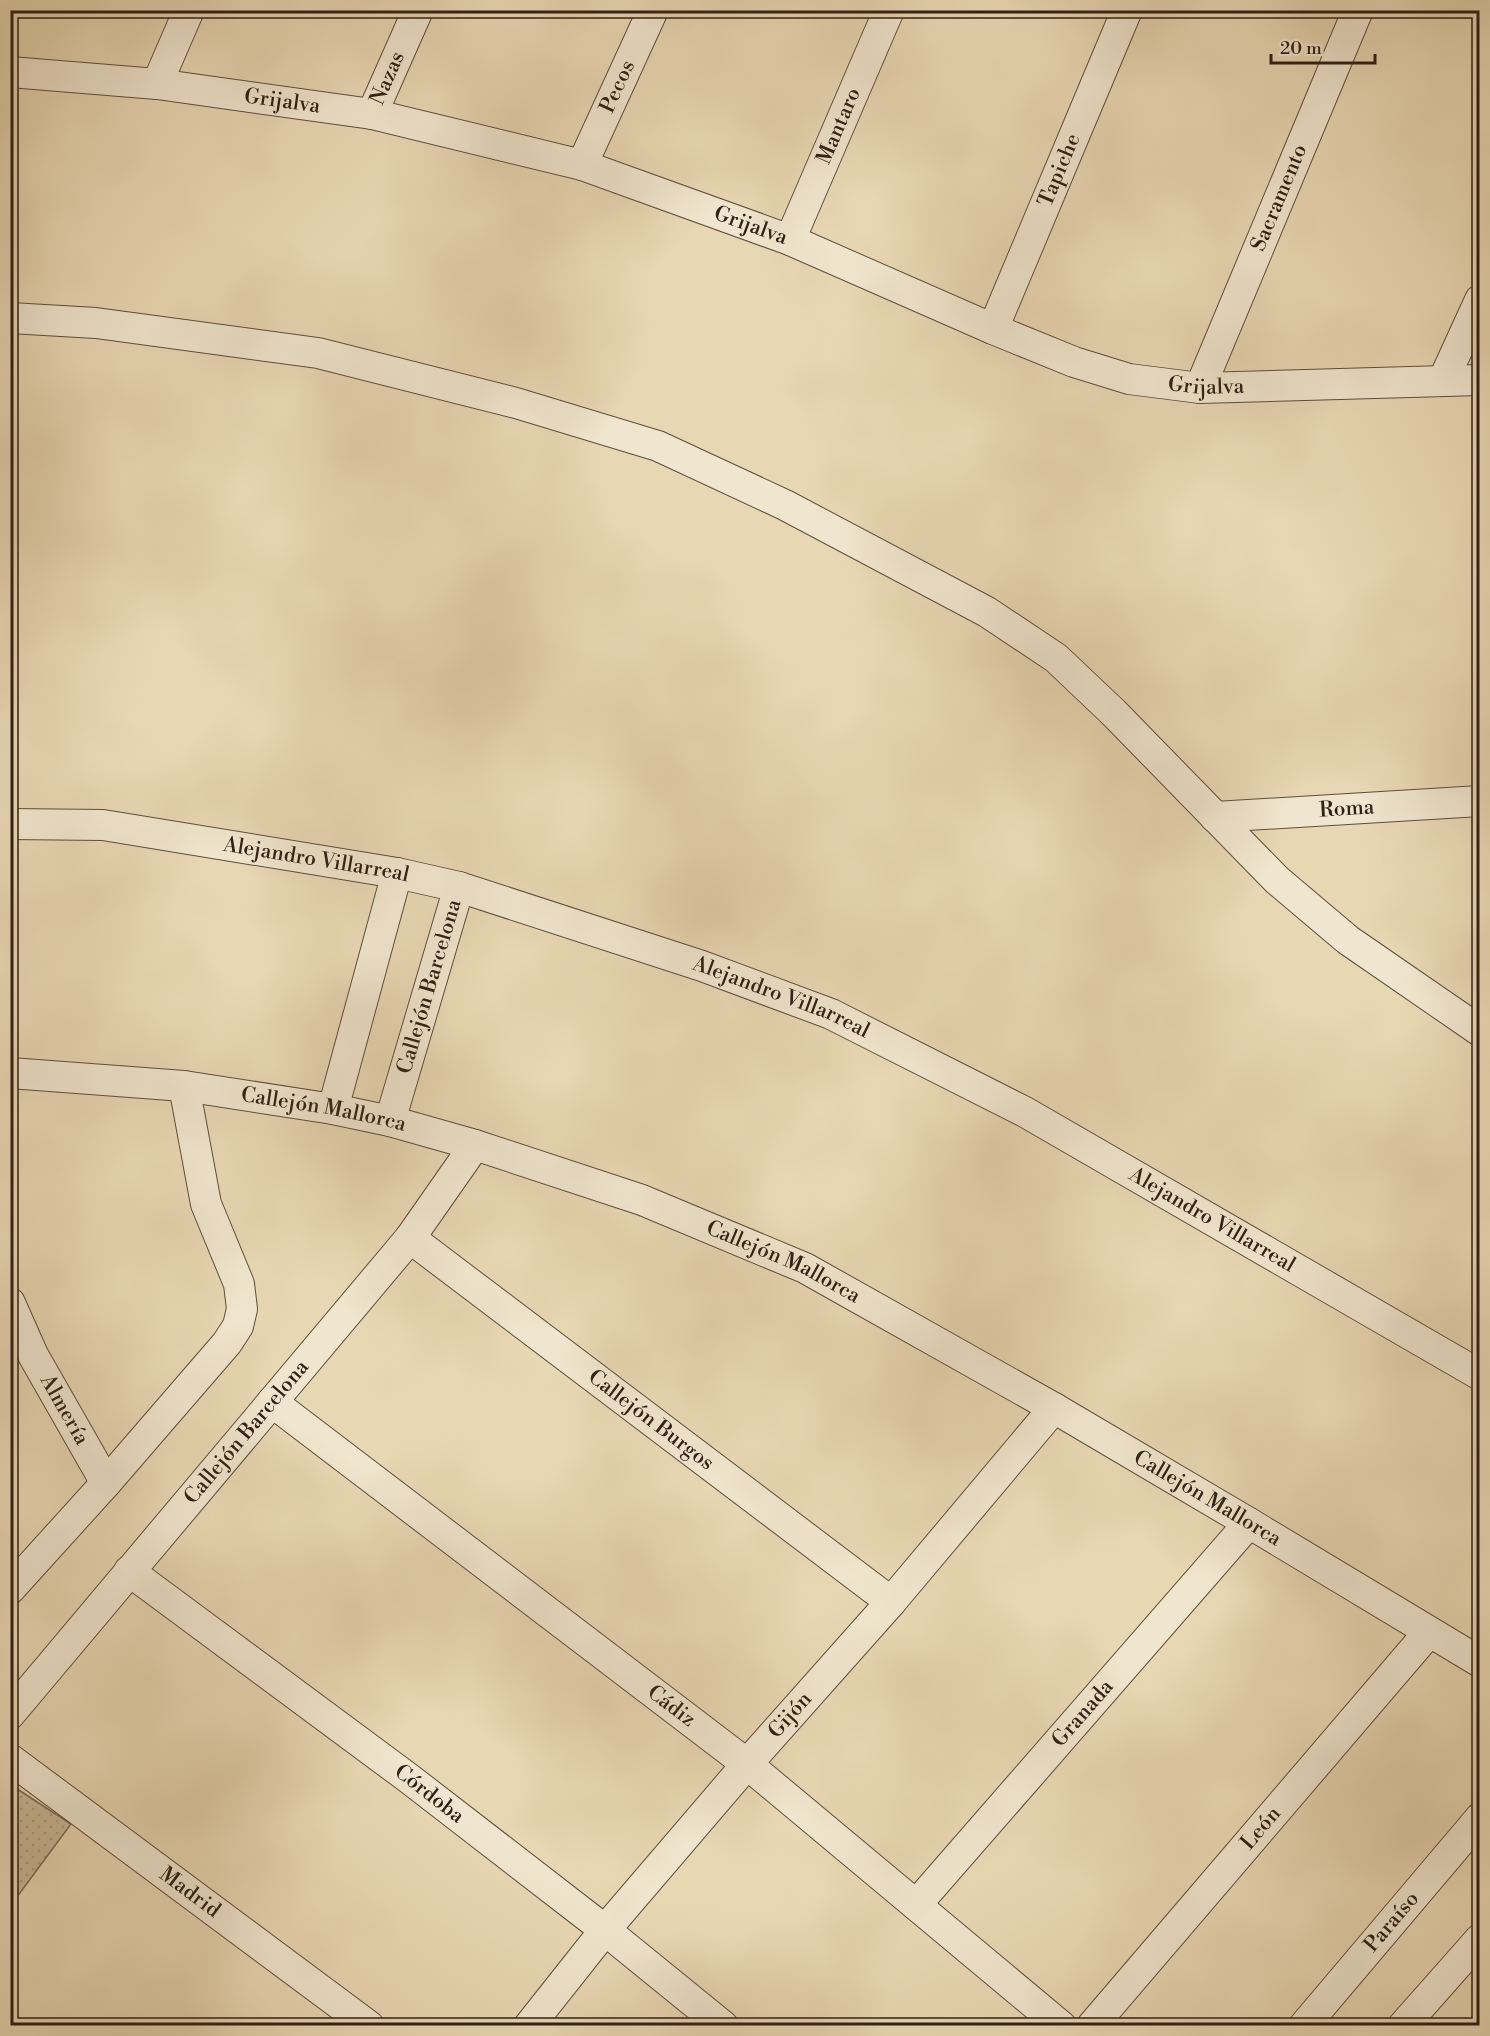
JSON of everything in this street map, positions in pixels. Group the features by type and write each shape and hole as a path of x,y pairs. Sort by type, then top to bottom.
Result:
{"street":[{"path":"157,84 189,10"},
{"name":"Nazas","path":"372,114 418,10"},
{"name":"Pecos","path":"582,165 653,10"},
{"name":"Mantaro","path":"790,240 889,10"},
{"name":"Tapiche","path":"993,329 1127,10"},
{"name":"Sacramento","path":"1200,388 1358,10"},
{"name":"Grijalva","path":"10,72 157,84 372,114 582,165 790,240 993,329 1074,362 1129,379 1200,388 1479,380"},
{"path":"1443,381 1479,300"},
{"path":"10,318 96,323 318,353 516,403 658,446 785,505 997,619 1056,658 1114,713 1278,880 1348,940 1479,1031"},
{"name":"Roma","path":"1215,817 1479,801"},
{"name":"Alejandro Villarreal","path":"10,824 104,825 397,873 459,887 702,966 831,1014 1025,1113 1479,1375"},
{"path":"333,1109 397,873"},
{"name":"Callejón Barcelona","path":"390,1121 459,887"},
{"name":"Callejón Mallorca","path":"10,1073 184,1086 333,1109 390,1121 475,1145 642,1200 805,1268 1054,1408 1249,1522 1479,1662"},
{"path":"10,1589 106,1483 227,1343 238,1326 242,1309 239,1284 206,1204 184,1086"},
{"name":"Callejón Barcelona","path":"10,1714 410,1238 475,1145"},
{"name":"Callejón Burgos","path":"410,1238 891,1602"},
{"name":"Almería","path":"10,1303 33,1355 106,1483"},
{"name":"Cádiz","path":"272,1402 747,1764 1061,2025"},
{"name":"Gijón","path":"529,2025 605,1930 747,1764 891,1602 1054,1408"},
{"name":"Granada","path":"916,1905 1249,1522"},
{"name":"Córdoba","path":"129,1571 407,1777 605,1930 723,2025"},
{"name":"León","path":"1092,2025 1429,1632"},
{"name":"Madrid","path":"10,1758 369,2025"},
{"name":"Paraíso","path":"1304,2025 1479,1818"},
{"path":"1403,2025 1479,1939"}],"shaded area":[{"path":"11,1785 71,1824 10,1905"}]}
